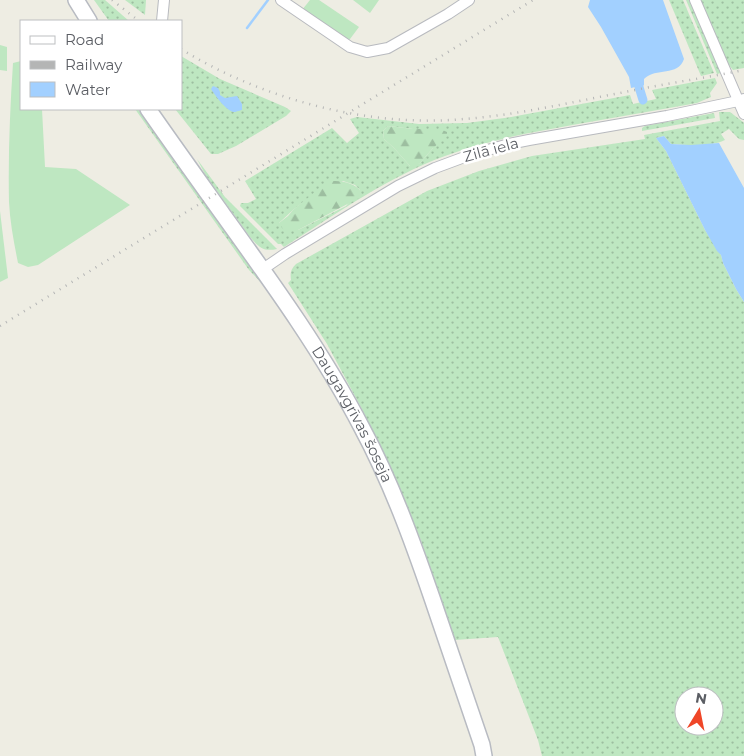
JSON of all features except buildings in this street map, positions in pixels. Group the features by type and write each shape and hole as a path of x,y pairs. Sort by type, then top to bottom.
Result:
{"main road":[{"path":"76,0 88,20"},
{"name":"Daugavgrīvas šoseja","path":"149,110 263,269 330,372 362,427 410,533 482,745 484,756"}],"street":[{"path":"162,20 164,0"},
{"path":"281,0 350,47 367,52 388,48 469,0"},
{"path":"695,0 741,100 744,114"},
{"name":"Zilā iela","path":"263,269 398,186 461,158 522,141 666,116 741,100"}],"green space":[{"path":"94,0 105,0 128,20 108,20"},
{"path":"125,0 146,0 145,15"},
{"path":"310,0 319,0 359,27 350,39 346,41 302,10"},
{"path":"353,0 379,0 370,13"},
{"path":"669,0 683,0 714,73 701,76"},
{"path":"686,0 689,0 706,34 721,73 717,74"},
{"path":"700,0 744,0 744,68 733,70 728,64"},
{"path":"0,45 7,47 7,71 0,70"},
{"path":"182,57 220,79 291,111 286,116 236,146 218,154 211,154 176,110 182,110"},
{"path":"20,61 20,110 42,110 45,167 76,169 130,205 38,265 28,267 18,263 9,202 13,63"},
{"path":"715,78 717,83 710,93 711,97 697,103 527,133 478,145 445,156 383,185 284,247 278,244 240,206 241,203 248,203 256,199 245,181 332,128 347,143 359,133 350,119 357,117 419,124 467,123 511,117 630,95 633,104 656,99 652,90","holes":["388,126 413,129 433,148 420,163 410,166 384,139 383,131","343,181 355,185 360,190 346,206 298,230 279,223 306,200"]},
{"path":"136,110 139,110 268,290 249,270"},
{"path":"719,112 730,112 744,123 744,140 739,139 729,129 721,134 725,140 706,145 671,144 664,136 656,138 666,151 705,230 721,255 723,263 744,302 744,756 542,756 538,740 498,637 455,640 420,538 364,413 327,344 288,283 291,280 291,271 296,264 427,191 479,171 532,156 645,139 644,135 720,121"},
{"path":"714,113 715,118 642,131 642,128 645,126"},
{"path":"388,126 413,129 440,129 447,132 447,136 420,163 410,166 384,139 383,131"},
{"path":"197,159 225,197 277,249 268,250 256,244 206,176"},
{"path":"331,181 354,185 360,190 359,198 298,230 285,230 279,223"},
{"path":"0,211 8,278 0,282"}],"water":[{"path":"590,0 663,0 684,59 681,65 672,70 649,75 644,79 644,85 631,88 629,77 588,7"},
{"path":"213,86 218,88 220,95 225,98 237,96 242,104 242,110 234,112 228,109 211,89"},
{"path":"664,136 671,144 719,143 744,188 744,302 723,263 721,255 705,230 666,151 656,138"}],"waterway":[{"path":"247,28 268,0"},
{"path":"639,76 639,87 643,100"}],"railway":[{"path":"112,0 138,20"},
{"path":"0,326 533,0"},
{"path":"182,50 213,67 246,82 317,106 354,114 428,121 484,117 525,111 744,70"}]}
